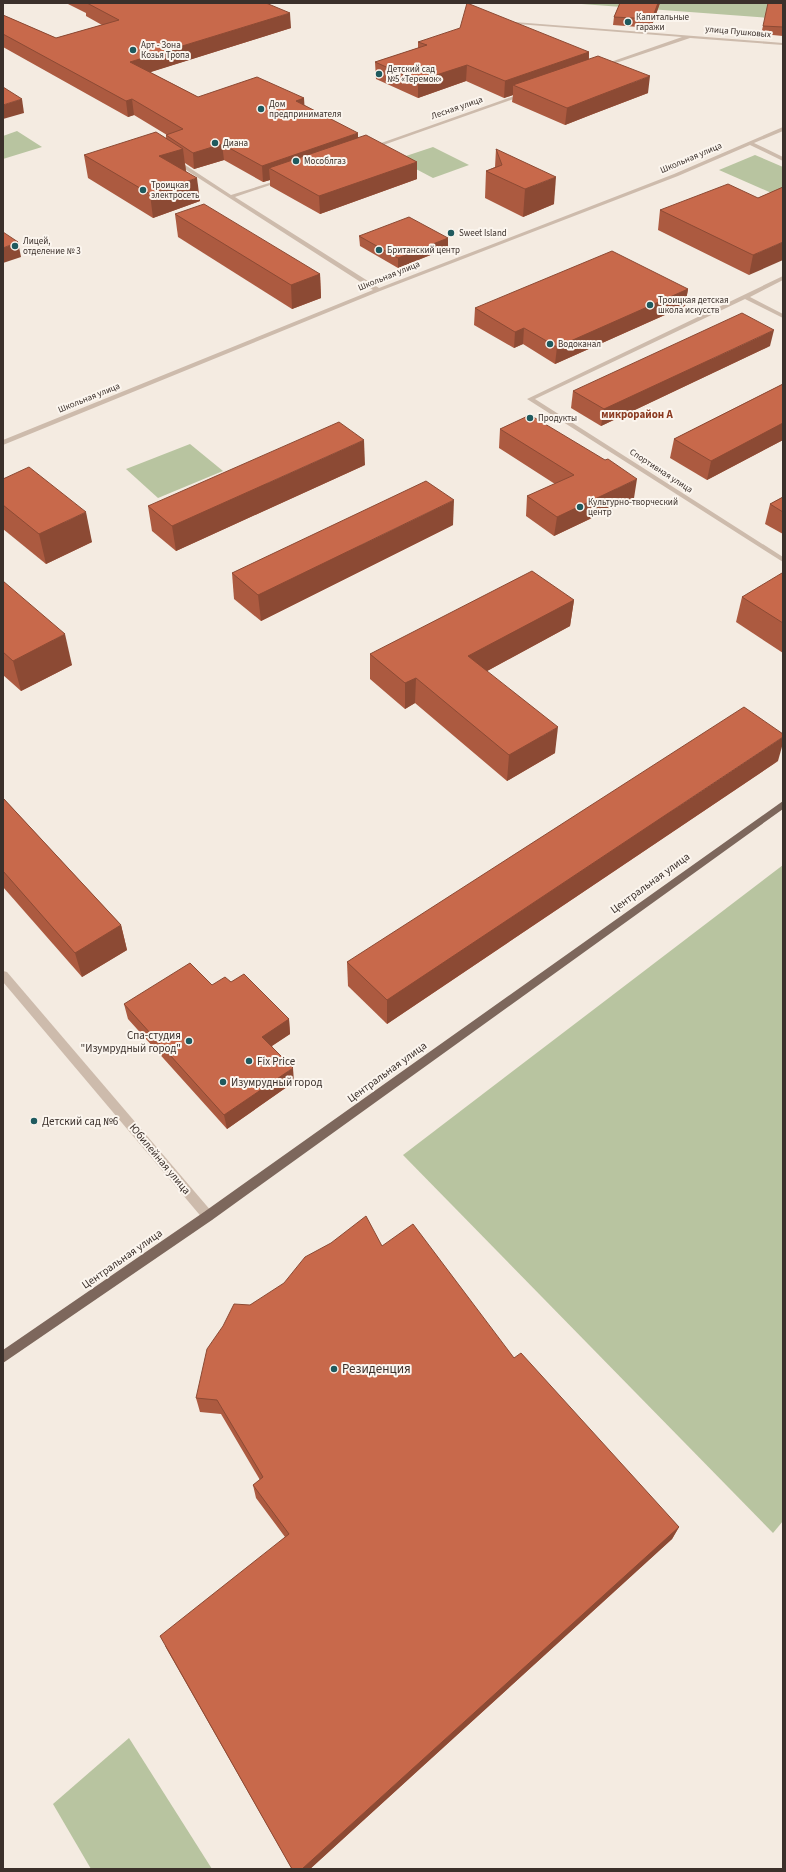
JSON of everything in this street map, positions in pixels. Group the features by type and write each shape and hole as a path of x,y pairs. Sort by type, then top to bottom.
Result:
{"main road":[{"name":"Центральная улица","path":"3,1357 208,1216 783,804"}],"street":[{"name":"улица Пушковых","path":"501,22 783,44"},
{"path":"600,68 691,36"},
{"name":"Лесная улица","path":"364,150 532,92"},
{"name":"Школьная улица","path":"3,442 378,290 676,175 783,129"},
{"path":"749,143 783,159"},
{"path":"170,158 378,290"},
{"path":"230,197 290,176"},
{"path":"745,297 783,278"},
{"path":"745,297 783,316"},
{"name":"Спортивная улица","path":"745,297 530,399 783,560"},
{"name":"Юбилейная улица","path":"3,975 208,1216"}],"green space":[{"path":"568,3 783,3 783,19"},
{"path":"17,131 42,147 3,159 3,136"},
{"path":"433,147 469,165 433,178 397,159"},
{"path":"755,155 783,167 783,192 776,195 719,170"},
{"path":"190,444 223,471 158,498 126,469"},
{"path":"783,865 783,1521 773,1533 403,1155"},
{"path":"129,1738 212,1869 91,1869 53,1804"}],"building":[{"path":"87,3 266,3 290,13 130,62 198,97 257,77 304,98 296,101 358,133 262,166 222,144 193,153 166,135 183,129 132,99 126,101 3,34 3,15 56,38 119,20"},
{"path":"467,3 589,52 505,81 467,65 418,81 375,62 427,45 418,42 460,28"},
{"path":"620,3 658,3 652,19 614,17"},
{"path":"768,3 783,3 783,27 763,26"},
{"path":"598,56 650,76 567,108 513,85"},
{"path":"3,87 22,99 3,105"},
{"path":"156,132 183,149 159,156 197,178 150,194 84,155"},
{"path":"366,135 417,162 319,196 269,168"},
{"path":"496,149 556,177 525,189 486,171 502,165"},
{"path":"728,184 758,198 783,187 783,242 753,255 660,210"},
{"path":"204,204 320,274 291,285 175,214"},
{"path":"409,217 448,238 398,258 359,236"},
{"path":"3,232 18,242 3,248"},
{"path":"612,251 688,289 557,347 524,328 515,332 475,308"},
{"path":"742,313 774,330 604,409 573,391"},
{"path":"783,384 783,423 711,461 674,439"},
{"path":"530,415 605,460 608,459 637,479 557,517 527,496 574,475 500,429"},
{"path":"339,422 364,440 172,526 148,506"},
{"path":"29,467 86,512 39,534 3,505 3,479"},
{"path":"426,481 454,500 258,595 232,573"},
{"path":"783,497 783,512 770,504"},
{"path":"532,571 574,600 468,656 558,727 509,755 416,678 405,683 370,654"},
{"path":"782,573 783,574 783,623 742,597"},
{"path":"3,581 65,634 13,661 3,652"},
{"path":"744,707 783,734 783,737 387,1000 347,962"},
{"path":"3,798 121,925 75,953 3,871"},
{"path":"190,963 212,985 225,977 231,982 244,974 289,1019 262,1037 293,1068 224,1115 124,1004"},
{"path":"366,1216 382,1246 413,1224 514,1358 521,1353 679,1527 302,1869 292,1869 160,1636 289,1534 253,1485 263,1477 217,1400 196,1398 207,1349 223,1326 234,1304 250,1305 284,1283 305,1257 331,1243"}],"place":[{"name":"Капитальные гаражи","path":"628,22"},
{"name":"Арт - Зона Козья Тропа","path":"133,50"},
{"name":"Детский сад №5 «Теремок»","path":"379,74"},
{"name":"Дом предпринимателя","path":"261,109"},
{"name":"Диана","path":"215,143"},
{"name":"Мособлгаз","path":"296,161"},
{"name":"Троицкая электросеть","path":"143,190"},
{"name":"Sweet Island","path":"451,233"},
{"name":"Лицей, отделение № 3","path":"15,246"},
{"name":"Британский центр","path":"379,250"},
{"name":"Троицкая детская школа искусств","path":"650,305"},
{"name":"Водоканал","path":"550,344"},
{"name":"Продукты","path":"530,418"},
{"name":"Культурно-творческий центр","path":"580,507"},
{"name":"Спа-студия \"Изумрудный город\"","path":"189,1041"},
{"name":"Fix Price","path":"249,1061"},
{"name":"Изумрудный город","path":"223,1082"},
{"name":"Детский сад №6","path":"34,1121"},
{"name":"Резиденция","path":"334,1369"}],"district":[{"name":"микрорайон А","path":"637,414"}]}
